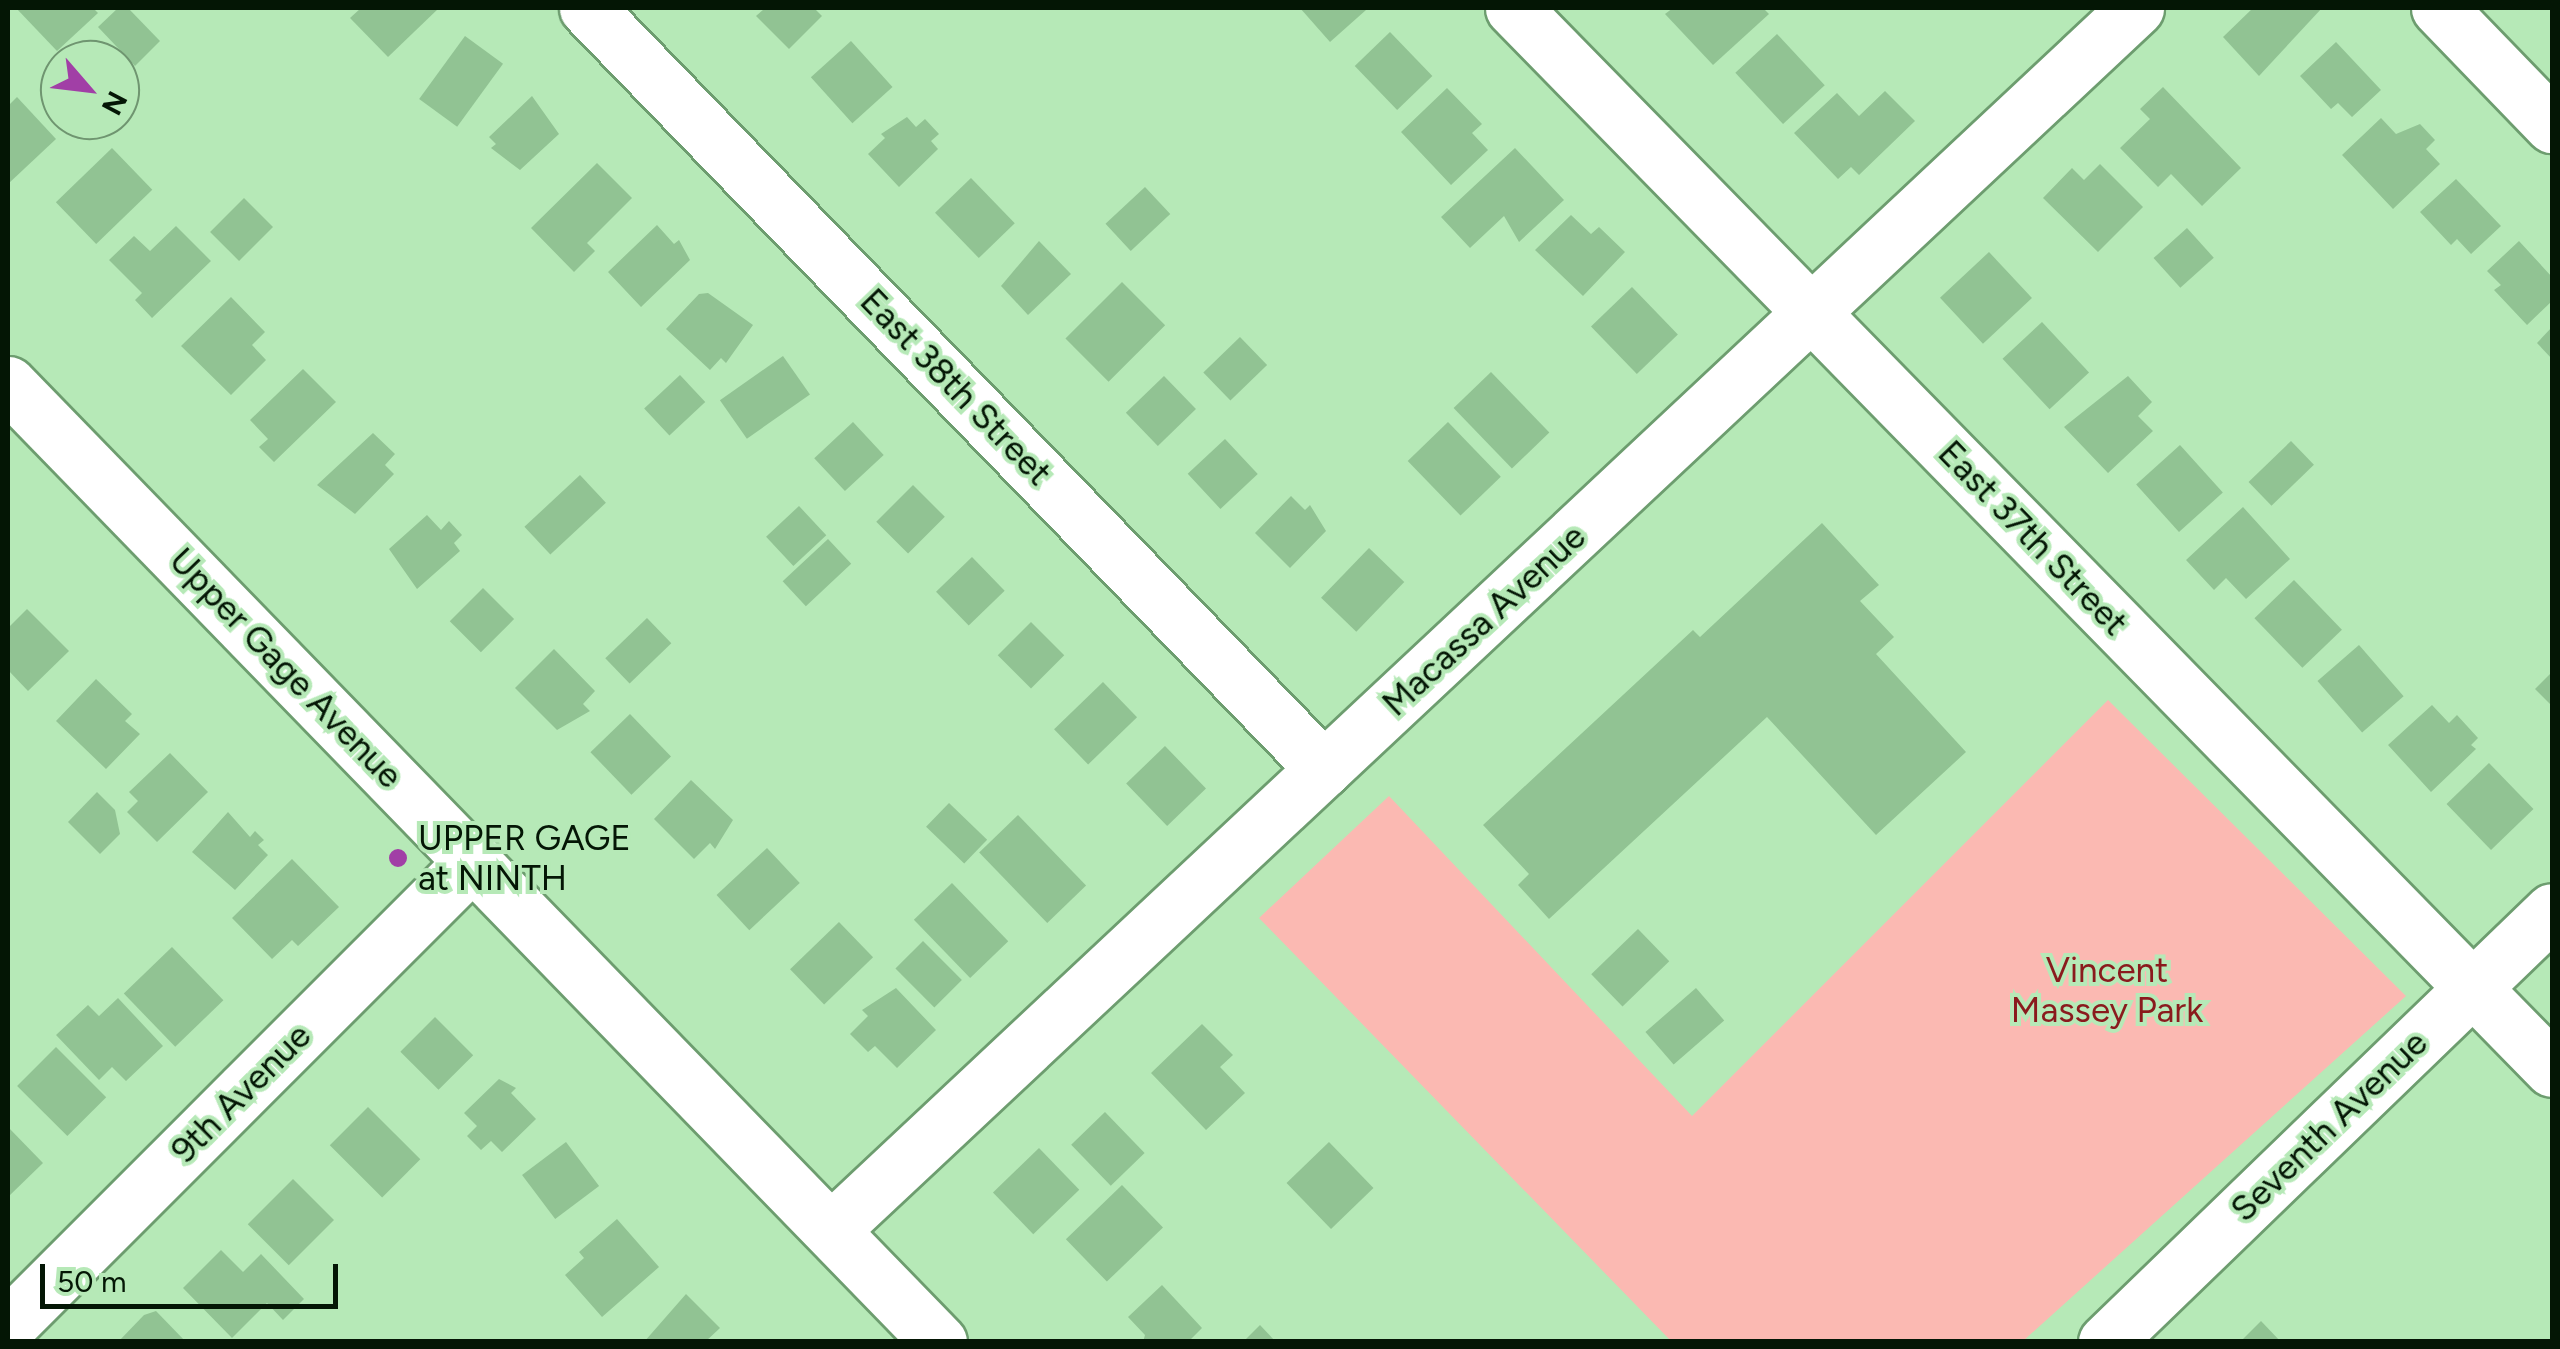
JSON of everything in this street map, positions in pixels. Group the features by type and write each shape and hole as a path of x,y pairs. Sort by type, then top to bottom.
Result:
{"street":[{"name":"East 38th Street","path":"587,8 1324,770"},
{"name":"East 37th Street","path":"1514,8 2552,1069"},
{"name":"Macassa Avenue","path":"832,1230 2136,8"},
{"path":"2439,8 2552,124"},
{"name":"Upper Gage Avenue","path":"8,384 939,1342"},
{"name":"9th Avenue","path":"8,1326 474,860"},
{"name":"Seventh Avenue","path":"2106,1342 2552,911"}],"green space":[{"name":"Vincent Massey Park","path":"2108,700 2406,996 2023,1341 1671,1341 1259,918 1389,796 1692,1116"}],"building":[{"path":"16,8 93,8 98,13 69,40 47,40"},
{"path":"118,8 128,8 160,41 140,61 140,40 110,40 98,27"},
{"path":"361,8 439,8 388,57 350,18"},
{"path":"765,8 814,8 822,16 789,49 756,16"},
{"path":"1300,8 1364,8 1366,10 1330,42"},
{"path":"1673,8 1763,8 1769,14 1713,65 1665,14"},
{"path":"2253,8 2322,8 2259,76 2223,37"},
{"path":"1390,32 1432,76 1397,110 1355,66"},
{"path":"1777,34 1825,85 1783,124 1735,73"},
{"path":"465,36 503,64 457,127 419,99"},
{"path":"851,41 892,87 852,123 811,77"},
{"path":"2336,42 2381,90 2352,117 2338,103 2331,109 2300,76"},
{"path":"2163,87 2241,168 2202,206 2171,174 2158,187 2120,148 2150,119 2140,109"},
{"path":"1447,88 1482,124 1472,133 1488,150 1451,185 1401,132"},
{"path":"1885,91 1915,121 1859,175 1851,167 1838,179 1794,133 1837,93 1859,116"},
{"path":"532,96 559,134 520,170 491,148 496,144 489,137"},
{"path":"17,97 40,122 40,140 55,140 8,184 8,106"},
{"path":"907,117 916,127 925,119 939,134 931,141 938,149 899,187 868,154 885,138 881,134"},
{"path":"2381,118 2396,134 2420,124 2435,140 2426,149 2440,164 2393,209 2342,155"},
{"path":"112,148 152,190 96,244 56,202"},
{"path":"1515,148 1564,200 1519,242 1504,216 1470,248 1441,217"},
{"path":"597,163 632,198 587,243 595,251 574,272 531,228"},
{"path":"2100,164 2143,207 2098,252 2043,198 2072,168 2084,180"},
{"path":"971,178 1015,223 979,258 935,213"},
{"path":"2456,179 2501,226 2471,254 2457,239 2451,245 2420,212"},
{"path":"1145,187 1170,214 1131,251 1106,224"},
{"path":"244,198 273,227 239,261 210,232"},
{"path":"1571,215 1591,234 1599,227 1625,252 1583,296 1535,250"},
{"path":"657,225 674,244 679,240 690,260 641,307 608,272"},
{"path":"176,226 211,261 152,318 135,300 142,293 109,260 134,236 150,251"},
{"path":"2187,228 2214,258 2180,288 2154,258"},
{"path":"1039,241 1071,274 1028,315 1001,286"},
{"path":"2519,241 2552,277 2552,301 2527,325 2494,290 2501,285 2487,271"},
{"path":"1989,252 2032,298 1983,344 1940,298"},
{"path":"1122,282 1165,325 1109,382 1065,339"},
{"path":"1632,287 1678,334 1637,374 1591,327"},
{"path":"708,293 753,325 726,363 721,358 710,370 666,329 699,294"},
{"path":"231,297 265,332 252,345 266,360 231,395 181,346"},
{"path":"2042,322 2089,372 2050,409 2003,359"},
{"path":"2552,327 2552,359 2537,343"},
{"path":"1240,337 1267,365 1230,400 1203,372"},
{"path":"783,356 810,395 747,439 720,400"},
{"path":"303,369 336,402 274,462 259,447 268,439 250,420"},
{"path":"1491,372 1549,432 1512,469 1454,408"},
{"path":"680,375 705,402 669,435 644,408"},
{"path":"1164,376 1196,409 1158,446 1126,413"},
{"path":"2128,376 2152,402 2138,416 2153,431 2108,473 2064,427"},
{"path":"853,422 884,455 845,491 814,458"},
{"path":"1448,422 1501,477 1461,516 1408,461"},
{"path":"373,433 395,454 385,465 394,474 355,514 317,485"},
{"path":"1225,439 1258,474 1220,509 1188,474"},
{"path":"2291,441 2314,465 2271,506 2249,482"},
{"path":"2180,445 2223,493 2179,532 2136,484"},
{"path":"580,475 606,503 550,555 524,527"},
{"path":"913,485 945,517 908,554 876,522"},
{"path":"1291,496 1305,510 1310,505 1326,531 1290,568 1255,533"},
{"path":"799,506 826,535 793,566 766,537"},
{"path":"2243,507 2290,559 2246,599 2226,578 2214,590 2186,560"},
{"path":"427,515 441,530 449,521 462,535 454,543 460,551 417,589 389,549"},
{"path":"1822,523 1879,585 1860,601 1894,637 1876,654 1966,752 1876,835 1767,717 1549,919 1518,885 1529,874 1483,825 1693,630 1700,637"},
{"path":"828,539 851,564 806,606 783,581"},
{"path":"1369,548 1404,582 1356,632 1321,598"},
{"path":"972,557 1005,591 969,626 936,592"},
{"path":"2294,580 2342,630 2302,668 2254,618"},
{"path":"483,588 514,619 481,652 450,621"},
{"path":"27,609 69,651 28,691 8,670 8,628"},
{"path":"647,618 671,643 630,683 605,658"},
{"path":"1031,622 1064,655 1031,688 998,655"},
{"path":"2359,645 2404,696 2362,732 2317,681"},
{"path":"554,649 595,691 583,704 590,711 557,730 515,688"},
{"path":"2552,672 2552,706 2535,689"},
{"path":"96,679 132,714 125,721 140,734 106,769 56,721"},
{"path":"1103,682 1137,717 1088,764 1054,729"},
{"path":"2432,705 2449,723 2457,715 2478,738 2471,745 2476,749 2431,792 2388,745"},
{"path":"630,714 671,756 631,795 590,752"},
{"path":"1165,746 1206,788 1167,826 1126,784"},
{"path":"170,753 208,792 157,842 127,812 138,801 129,792"},
{"path":"2489,763 2533,809 2491,850 2447,804"},
{"path":"691,780 733,820 715,849 710,843 694,859 654,819"},
{"path":"97,792 115,810 120,834 100,854 68,822"},
{"path":"949,803 987,840 964,864 926,827"},
{"path":"228,812 250,837 255,831 264,840 258,845 268,855 235,890 192,852"},
{"path":"1018,815 1086,885 1047,923 979,853"},
{"path":"767,848 800,883 749,930 717,895"},
{"path":"292,859 339,907 298,946 292,940 272,959 232,918"},
{"path":"952,883 1008,941 970,978 914,920"},
{"path":"839,922 873,957 824,1004 790,969"},
{"path":"1638,929 1669,961 1623,1007 1591,974"},
{"path":"923,941 962,980 934,1007 895,969"},
{"path":"172,947 223,1000 175,1047 124,994"},
{"path":"896,988 936,1030 897,1068 875,1046 868,1052 850,1034 868,1016 862,1010"},
{"path":"1696,988 1724,1020 1674,1064 1645,1032"},
{"path":"118,998 163,1046 126,1081 112,1067 99,1080 56,1035 88,1005 99,1016"},
{"path":"435,1017 473,1055 439,1090 400,1052"},
{"path":"1202,1024 1233,1055 1220,1067 1245,1093 1206,1130 1151,1073"},
{"path":"56,1047 106,1097 67,1136 17,1086"},
{"path":"499,1079 516,1088 511,1093 536,1119 502,1152 491,1141 481,1150 467,1136 477,1126 464,1113"},
{"path":"368,1107 420,1159 382,1198 330,1145"},
{"path":"1105,1112 1145,1153 1111,1186 1071,1145"},
{"path":"8,1127 43,1163 8,1197"},
{"path":"566,1142 599,1186 555,1219 522,1175"},
{"path":"1329,1142 1373,1188 1331,1229 1287,1183"},
{"path":"1039,1148 1079,1190 1033,1234 993,1192"},
{"path":"293,1179 334,1220 289,1265 248,1224"},
{"path":"1122,1185 1163,1227 1107,1282 1066,1239"},
{"path":"617,1219 659,1267 602,1317 565,1275 584,1258 579,1252"},
{"path":"221,1250 243,1272 261,1254 304,1299 283,1320 267,1303 232,1338 183,1288"},
{"path":"1162,1285 1202,1328 1188,1342 1143,1342 1145,1335 1128,1317"},
{"path":"686,1294 720,1328 705,1342 644,1342"},
{"path":"156,1311 186,1342 118,1342 144,1315"},
{"path":"2261,1321 2281,1342 2240,1342"},
{"path":"1260,1325 1276,1342 1243,1342"}],"place":[{"name":"UPPER GAGE at NINTH","path":"398,858"}]}
